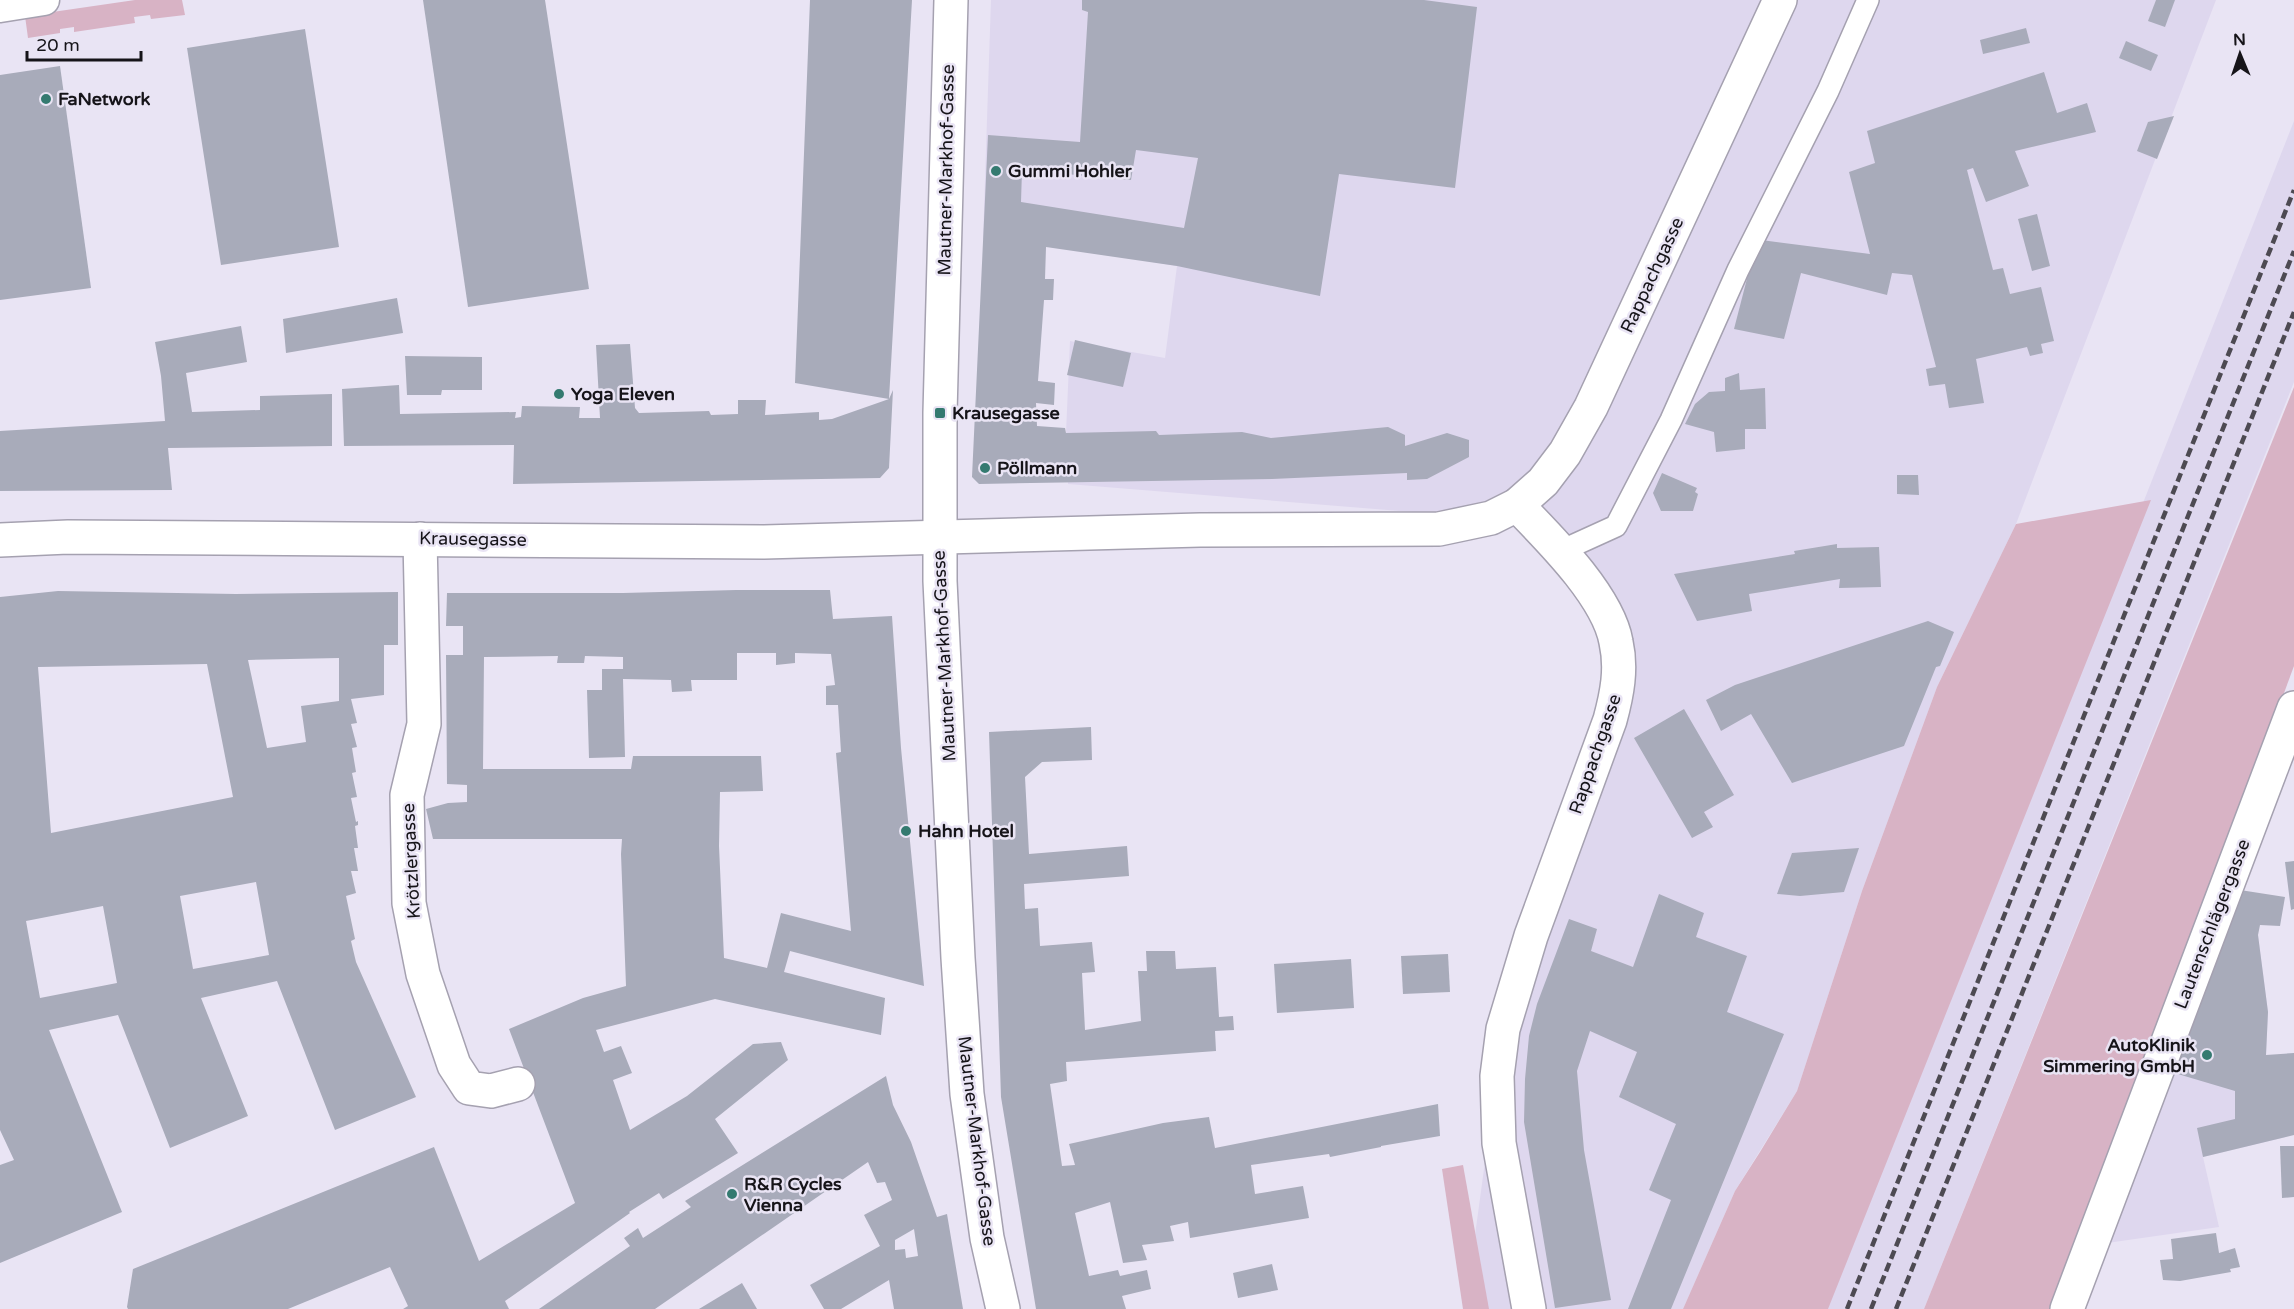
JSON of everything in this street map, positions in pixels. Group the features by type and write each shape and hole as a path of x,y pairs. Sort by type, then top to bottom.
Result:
{"street":[{"path":"0,7 44,0"},
{"name":"Mautner-Markhof-Gasse","path":"951,0 939,536 967,1094 987,1238 1003,1309"},
{"name":"Rappachgasse","path":"1529,1309 1499,1143 1497,1076 1503,1029 1531,936 1610,720 1618,688 1618,652 1612,625 1604,609 1561,551 1517,505 1543,482 1565,453 1591,408 1780,0"},
{"name":"Krausegasse","path":"0,540 68,537 764,542 1188,530 1439,529 1491,518 1517,505"},
{"name":"Krötzlergasse","path":"420,539 423,724 407,795 409,903 423,974 454,1065 469,1088 491,1091 518,1084"},
{"name":"Lautenschlägergasse","path":"2067,1309 2294,708"}],"lane":[{"path":"1561,551 1616,526 1671,420 1738,270 1828,91 1868,0"}],"shaded area":[{"path":"135,0 182,0 185,15 151,19 150,15 134,17 135,23 74,32 74,27 60,29 60,33 28,38 25,16"},
{"path":"991,0 2216,0 2016,524 1937,687 1862,891 1797,1091 1735,1191 1683,1309 1465,1309 1503,1029 1619,662 1535,522 1068,484 1066,433 1070,341 1165,358 1177,266 1079,250 983,239"},
{"path":"2294,121 2294,382 1924,1309 1819,1309 2109,589"},
{"path":"2294,387 2294,666 2055,1309 1924,1309"},
{"path":"2151,500 1828,1309 1683,1309 1735,1191 1797,1091 1862,891 1937,687 2016,524"},
{"path":"2258,935 2268,1012 2266,1055 2286,1137 2203,1157 2219,1227 2107,1243 2222,936"},
{"path":"1463,1165 1489,1309 1463,1309 1442,1169"}],"building":[{"path":"423,0 545,0 589,289 468,307"},
{"path":"810,0 912,0 889,399 795,383"},
{"path":"1082,0 1424,0 1477,7 1455,188 1339,174 1320,296 1177,266 1046,247 1045,279 1054,279 1053,300 1044,300 1038,381 1055,383 1054,405 1036,403 1037,426 1065,428 1066,433 1156,431 1159,435 1242,432 1271,438 1388,427 1405,435 1405,446 1447,433 1469,440 1469,457 1427,479 1407,480 1407,473 1272,479 979,484 972,477 988,135 1080,142 1088,12 1082,10","holes":["1136,150 1198,158 1184,228 1021,202 1022,170 1131,180"]},
{"path":"2156,0 2175,0 2165,27 2148,21"},
{"path":"2026,28 2030,43 1983,54 1980,40"},
{"path":"305,29 339,247 221,265 187,48"},
{"path":"2126,41 2158,55 2151,71 2119,58"},
{"path":"60,66 91,288 0,300 0,75"},
{"path":"2044,72 2057,113 2087,103 2096,132 2015,151 2029,186 1986,202 1973,168 1967,170 1993,270 2003,268 2010,294 2041,287 2054,341 2041,344 2043,353 2030,356 2027,347 1976,359 1984,403 1949,408 1945,384 1929,386 1926,369 1936,367 1912,275 1892,273 1887,295 1801,273 1784,339 1734,329 1750,267 1761,240 1870,254 1849,172 1875,163 1867,131"},
{"path":"2174,116 2157,159 2137,151 2148,122"},
{"path":"2037,214 2050,266 2032,271 2018,219"},
{"path":"397,298 403,333 286,353 283,319"},
{"path":"241,326 247,362 186,373 192,412 260,410 260,396 332,394 332,446 168,448 172,490 0,491 0,431 165,421 155,342"},
{"path":"1075,340 1131,353 1123,387 1067,375"},
{"path":"630,344 635,408 639,413 709,411 711,415 738,414 738,400 766,400 765,415 819,412 819,420 832,419 889,399 893,390 889,468 880,478 513,484 514,445 344,446 342,389 399,385 400,414 516,412 515,418 521,417 522,406 580,407 579,418 600,418 596,345"},
{"path":"405,356 482,357 482,390 442,390 441,395 407,395"},
{"path":"1739,373 1740,390 1765,388 1766,429 1745,429 1745,449 1716,452 1714,432 1685,424 1695,404 1709,392 1725,391 1725,378"},
{"path":"1662,473 1697,488 1695,492 1698,494 1693,511 1661,511 1653,493"},
{"path":"1897,475 1918,475 1919,495 1897,494"},
{"path":"1837,544 1837,548 1879,547 1881,587 1839,588 1840,579 1749,594 1752,611 1697,621 1674,574 1795,554 1794,551"},
{"path":"830,590 833,619 892,616 901,748 924,986 790,951 784,972 885,998 881,1035 715,999 596,1030 604,1052 621,1046 632,1073 613,1080 630,1130 687,1096 753,1044 781,1042 788,1060 715,1119 738,1153 663,1199 659,1193 629,1212 505,1301 509,1309 403,1309 408,1306 390,1267 288,1309 128,1309 133,1269 434,1147 479,1261 575,1203 509,1029 583,998 626,986 622,839 433,839 426,809 448,803 467,802 467,785 447,784 446,655 463,655 463,626 446,626 447,593","holes":["737,653 776,653 776,665 795,663 795,653 831,654 835,685 826,686 826,705 838,705 841,752 836,753 851,931 781,913 767,968 724,958 719,846 720,792 763,791 761,756 633,756 631,769 483,769 484,657 558,656 557,663 584,663 585,656 623,657 623,669 602,669 602,690 587,690 589,758 625,757 623,679 671,680 672,692 692,691 691,680 737,680"]},
{"path":"58,591 236,594 398,592 398,645 384,645 384,695 351,699 357,723 351,724 357,747 352,748 356,772 352,773 357,797 351,798 356,822 358,821 358,825 355,826 358,848 354,848 358,871 351,871 356,893 346,896 355,939 351,941 356,962 416,1097 335,1130 277,981 201,998 248,1116 170,1148 118,1015 49,1030 122,1212 0,1263 0,1165 14,1160 0,1130 0,597","holes":["339,658 339,701 301,706 306,742 267,748 248,660","207,664 233,797 51,833 38,667","256,882 269,955 193,969 180,896","103,906 117,983 40,998 26,921"]},
{"path":"1928,621 1954,632 1940,666 1936,667 1904,746 1792,783 1751,714 1721,731 1706,700 1735,685"},
{"path":"1684,709 1734,795 1704,812 1713,827 1692,838 1634,738"},
{"path":"1091,727 1092,760 1042,762 1025,777 1029,854 1127,846 1129,876 1024,884 1025,909 1038,908 1040,946 1092,942 1095,972 1082,973 1085,1030 1141,1021 1138,971 1147,971 1146,951 1175,951 1176,969 1216,967 1219,1017 1233,1016 1234,1030 1215,1031 1216,1051 1066,1062 1067,1081 1050,1084 1062,1166 1075,1165 1069,1144 1163,1123 1209,1117 1215,1148 1438,1104 1440,1136 1330,1157 1329,1154 1251,1165 1255,1194 1303,1186 1309,1218 1190,1238 1188,1222 1170,1226 1174,1241 1142,1245 1147,1260 1123,1263 1110,1202 1075,1213 1089,1276 1118,1270 1120,1276 1147,1270 1151,1289 1122,1296 1126,1309 1036,1309 1001,1097 989,732"},
{"path":"1859,848 1844,892 1800,896 1777,894 1792,853"},
{"path":"2294,861 2294,909 2291,910 2285,862"},
{"path":"2240,890 2285,897 2280,926 2260,925 2258,935 2268,1012 2266,1055 2294,1053 2294,1135 2203,1157 2197,1128 2235,1119 2235,1091 2171,1072"},
{"path":"1659,894 1704,913 1696,937 1747,956 1727,1012 1784,1034 1671,1309 1628,1309 1671,1200 1649,1190 1676,1124 1619,1097 1637,1052 1590,1031 1577,1071 1584,1150 1611,1300 1555,1308 1524,1122 1529,1036 1537,1004 1569,919 1597,929 1591,951 1633,967"},
{"path":"1448,954 1450,992 1403,994 1401,956"},
{"path":"1351,959 1354,1008 1277,1013 1274,964"},
{"path":"886,1076 893,1105 911,1142 937,1217 947,1214 963,1309 894,1309 889,1280 841,1309 824,1309 810,1285 880,1246 864,1215 892,1200 885,1182 877,1183 868,1162 655,1309 539,1309 630,1246 624,1238 638,1228 643,1238 691,1207 685,1201","holes":["914,1229 918,1256 906,1258 905,1249 895,1250 895,1240"]},
{"path":"2280,1146 2294,1146 2294,1197 2282,1198"},
{"path":"2216,1233 2219,1253 2235,1248 2240,1267 2230,1269 2231,1272 2180,1281 2163,1280 2160,1260 2173,1259 2171,1239"},
{"path":"1272,1264 1278,1290 1238,1298 1233,1273"},
{"path":"742,1283 757,1309 699,1309"}],"railway":[{"path":"1847,1309 2294,190"},
{"path":"1871,1309 2294,251"},
{"path":"1896,1309 2294,312"}],"place":[{"name":"FaNetwork","path":"46,99"},
{"name":"Gummi Hohler","path":"996,171"},
{"name":"Yoga Eleven","path":"559,394"},
{"name":"Krausegasse","path":"940,413"},
{"name":"Pöllmann","path":"985,468"},
{"name":"Hahn Hotel","path":"906,831"},
{"name":"AutoKlinik Simmering GmbH","path":"2207,1055"},
{"name":"R&R Cycles Vienna","path":"732,1194"}]}
